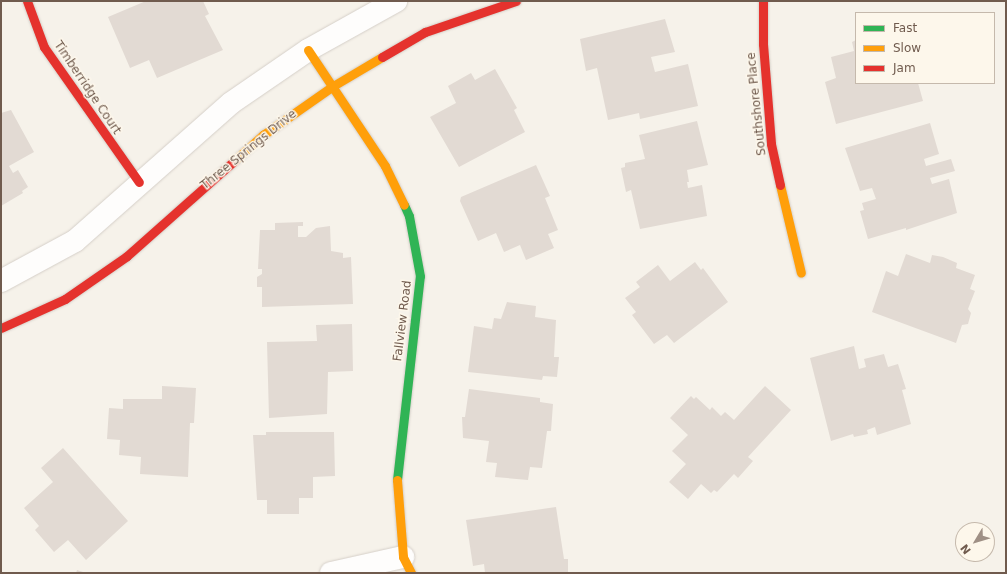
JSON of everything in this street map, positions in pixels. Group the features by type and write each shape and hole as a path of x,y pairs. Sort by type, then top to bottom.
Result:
{"street":[{"name":"Timberridge Court","path":"27,1 44,47 139,182"},
{"path":"1,281 76,240 139,182 231,104 308,50 396,1"},
{"name":"Three Springs Drive","path":"1,328 66,299 127,256 263,135 332,86 425,32 516,1"},
{"name":"Southshore Place","path":"763,1 763,44 771,144 801,273"},
{"name":"Fallview Road","path":"308,50 385,166 409,216 420,276 396,481 407,565"},
{"path":"331,573 407,565"}],"building":[{"path":"146,1 203,1 209,14 205,16 223,50 157,78 149,60 130,68 108,17"},
{"path":"665,19 675,52 651,57 655,72 688,64 698,106 640,119 639,113 608,120 597,68 586,71 580,39"},
{"path":"855,40 855,84 918,84 923,101 836,124 825,82 836,78 831,57 854,51 852,42"},
{"path":"495,69 517,108 514,110 525,132 459,167 430,117 456,103 448,86 471,73 475,80"},
{"path":"11,110 34,152 9,166 13,173 18,170 28,187 22,191 23,193 1,206 1,113"},
{"path":"697,121 708,165 687,170 689,182 687,182 688,188 702,185 707,216 640,229 631,190 626,192 621,168 625,167 625,163 645,159 639,135"},
{"path":"930,123 939,154 924,159 926,166 951,159 955,171 930,178 932,184 949,179 957,213 906,230 906,228 868,239 860,211 864,210 862,203 876,199 872,188 860,191 845,148"},
{"path":"536,165 550,196 545,198 558,230 548,234 554,248 526,260 520,245 504,252 496,233 478,241 460,201 461,197"},
{"path":"303,222 303,226 298,226 298,237 306,237 316,228 330,226 331,251 343,253 343,258 351,257 353,304 262,307 262,287 257,287 257,277 262,274 262,269 258,269 260,230 275,230 275,223"},
{"path":"906,254 930,263 932,255 943,257 957,263 956,268 975,275 970,289 975,291 968,309 971,313 968,324 962,325 956,343 872,312 886,271 898,276"},
{"path":"695,262 701,270 703,268 728,302 674,343 667,335 654,344 632,315 636,312 625,298 640,287 636,282 658,265 670,281"},
{"path":"507,302 536,306 535,317 556,320 554,357 559,357 557,377 543,376 542,380 468,372 474,326 492,329 494,318 501,319"},
{"path":"352,324 353,371 328,372 327,414 269,418 267,342 317,341 316,325"},
{"path":"854,346 859,369 866,367 864,359 884,354 888,367 898,364 906,389 902,390 911,424 877,435 875,427 867,430 868,434 854,437 853,434 831,441 810,358"},
{"path":"162,386 196,388 194,423 190,423 188,477 140,474 141,457 119,455 120,440 107,439 109,408 123,409 123,399 162,399"},
{"path":"765,386 791,410 748,457 753,461 738,478 734,474 717,492 714,490 711,493 701,484 688,499 669,482 686,464 672,451 688,435 670,418 691,396 694,399 696,397 710,410 712,407 721,416 725,412 734,420"},
{"path":"469,389 540,398 540,402 553,404 551,431 547,431 542,468 530,467 528,480 495,477 497,463 486,462 489,441 463,438 462,417 465,417"},
{"path":"266,432 334,432 335,476 313,477 313,498 299,498 299,514 267,514 267,500 257,500 253,435 266,435"},
{"path":"63,448 128,521 86,560 68,540 54,552 35,530 39,526 24,508 53,482 41,468"},
{"path":"556,507 564,559 568,559 568,573 485,573 484,564 473,566 466,520"},
{"path":"77,570 86,573 76,573"}],"traffic: fast":[{"path":"397,480 420,276 409,216 404,205"}],"traffic: slow":[{"path":"308,50 385,166 404,205"},
{"path":"235,160 263,135 333,86 382,57"},
{"path":"780,185 801,273"},
{"path":"397,480 403,557 411,573"}],"traffic: jam":[{"path":"27,1 44,47 139,182"},
{"path":"382,57 425,32 516,1"},
{"path":"763,1 763,44 771,144 780,185"},
{"path":"1,328 65,299 127,256 235,160"}]}
